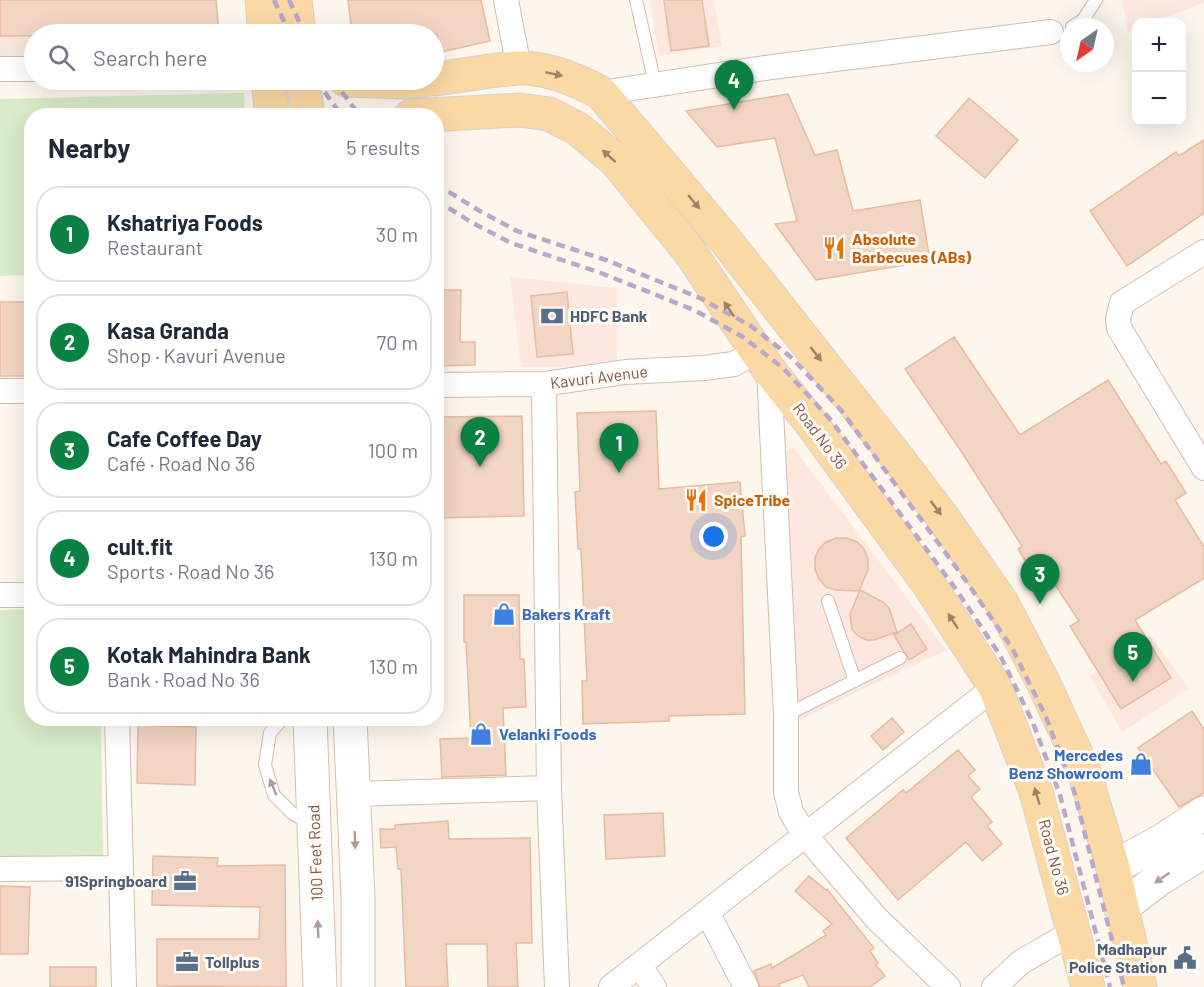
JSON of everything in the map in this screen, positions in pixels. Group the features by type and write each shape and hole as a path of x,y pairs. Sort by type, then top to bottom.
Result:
{"main road":[{"path":"262,0 264,24"},
{"path":"295,0 298,24"},
{"path":"444,78 519,68 557,74 602,93 722,236 896,456 1002,603 1043,682 1084,771 1113,868 1140,987"},
{"path":"269,90 271,108"},
{"path":"304,90 307,108"},
{"name":"Road No 36","path":"444,114 520,110 549,114 578,129 615,160 690,252 763,361 922,576 995,687 1036,792 1088,987"},
{"path":"922,576 966,551"},
{"name":"100 Feet Road","path":"310,726 320,987"},
{"path":"350,726 358,896 358,987"},
{"path":"1113,868 1195,838"},
{"path":"1121,908 1159,879 1195,838"}],"street":[{"path":"506,0 519,68"},
{"path":"602,93 1060,30"},
{"path":"0,69 24,69"},
{"path":"1204,252 1122,303 1118,319 1119,328 1204,468"},
{"path":"763,361 786,715 786,792 791,812 805,835 877,919 948,987"},
{"name":"Kavuri Avenue","path":"444,385 544,384 625,372 704,368 763,361"},
{"path":"544,384 549,788 557,987"},
{"path":"0,391 24,391"},
{"path":"0,595 24,595"},
{"path":"611,987 995,687"},
{"path":"117,726 124,987"},
{"path":"353,794 549,788"},
{"path":"0,869 120,868"},
{"path":"707,912 746,987"},
{"path":"994,987 1021,962 1073,932"},
{"path":"639,965 654,987"}],"lane":[{"path":"636,0 655,84"},
{"path":"1084,18 1094,1"},
{"path":"828,601 855,681"},
{"path":"786,715 900,658"},
{"path":"276,726 270,733 265,765 274,795 292,813 314,826"}],"shaded area":[{"path":"0,0 24,24 24,59 0,58"},
{"path":"650,0 714,0 722,46 659,56"},
{"path":"1122,0 1204,0 1204,3 1164,18 1132,18 1132,30 1128,32"},
{"path":"510,277 617,288 617,368 521,367"},
{"path":"793,447 946,650 799,720 783,454"},
{"path":"1151,636 1189,689 1122,732 1090,676"}],"green space":[{"path":"244,93 245,108 24,108 24,275 0,276 0,99"},
{"path":"24,609 24,726 101,726 103,857 0,857 0,610"}],"building":[{"path":"0,0 216,0 218,24 24,24 24,36 0,36"},
{"path":"348,0 481,0 490,41 444,51 444,24 351,24"},
{"path":"664,0 702,0 709,46 671,51"},
{"path":"788,94 815,155 837,150 853,211 920,200 930,261 816,280 775,224 797,221 775,138 717,147 686,111"},
{"path":"969,98 1018,140 985,178 936,136"},
{"path":"1204,140 1204,213 1127,266 1090,211 1176,152 1179,156"},
{"path":"444,290 461,290 460,342 475,342 475,365 444,366"},
{"path":"567,292 573,354 537,357 531,296"},
{"path":"0,302 24,302 24,376 0,376"},
{"path":"954,337 1020,435 1108,380 1161,464 1166,461 1186,493 1175,500 1204,547 1204,578 1135,620 1171,678 1121,709 1070,626 1079,621 1052,580 1041,587 1018,549 1022,546 905,369"},
{"path":"656,411 659,489 740,482 745,536 741,537 745,714 669,716 669,721 583,724 582,681 587,681 581,549 578,549 575,492 580,491 577,413"},
{"path":"522,416 524,516 444,518 444,417"},
{"path":"836,538 847,538 857,542 864,549 868,559 868,570 859,591 826,587 819,579 815,569 815,558 819,549 826,542"},
{"path":"860,590 883,602 889,608 897,632 874,640 866,640 852,630 850,614"},
{"path":"464,595 519,595 520,659 524,659 526,707 503,708 506,775 442,777 440,739 471,738 466,642 464,642"},
{"path":"911,624 927,649 909,660 894,635"},
{"path":"1192,711 1204,729 1204,793 1179,807 1138,748"},
{"path":"892,718 904,732 883,750 871,736"},
{"path":"138,726 196,727 195,785 137,783"},
{"path":"958,750 975,770 968,776 980,789 971,797 992,822 987,826 1002,844 982,861 966,842 898,900 846,838 903,790 906,793"},
{"path":"663,813 665,856 606,859 604,815"},
{"path":"448,821 449,839 530,838 532,943 516,943 518,987 488,987 487,944 446,944 448,987 406,987 401,869 398,869 396,847 381,848 380,829 395,829 395,825"},
{"path":"153,856 218,858 217,866 285,865 286,987 157,986 157,939 259,939 260,907 152,905"},
{"path":"809,876 827,889 874,948 870,951 878,963 876,965 885,976 870,987 809,987 803,975 779,984 780,987 760,987 754,971 771,964 772,968 797,953 826,935 823,931 832,924 795,891"},
{"path":"0,886 30,887 28,954 0,954"},
{"path":"50,967 96,967 96,987 50,987"}],"railway":[{"path":"274,0 285,24"},
{"path":"289,0 300,24"},
{"path":"323,90 336,108"},
{"path":"340,90 354,108"},
{"path":"444,189 517,231 606,260 700,298 751,326 792,358 841,410 1012,648 1046,717 1074,791 1124,987"},
{"path":"444,205 511,243 601,273 694,310 743,337 783,368 830,419 955,588 1000,655 1033,723 1060,795 1110,987"}],"place":[{"name":"cult.fit","path":"734,110"},
{"name":"Absolute Barbecues (ABs)","path":"834,248"},
{"name":"HDFC Bank","path":"552,316"},
{"name":"Kasa Granda","path":"480,467"},
{"name":"Kshatriya Foods","path":"619,473"},
{"name":"SpiceTribe","path":"696,500"},
{"name":"Cafe Coffee Day","path":"1040,604"},
{"name":"Bakers Kraft","path":"504,614"},
{"name":"Kotak Mahindra Bank","path":"1133,682"},
{"name":"Velanki Foods","path":"481,734"},
{"name":"Mercedes Benz Showroom","path":"1141,764"},
{"name":"91Springboard","path":"185,881"},
{"name":"Madhapur Police Station","path":"1185,958"},
{"name":"Tollplus","path":"187,962"}]}
